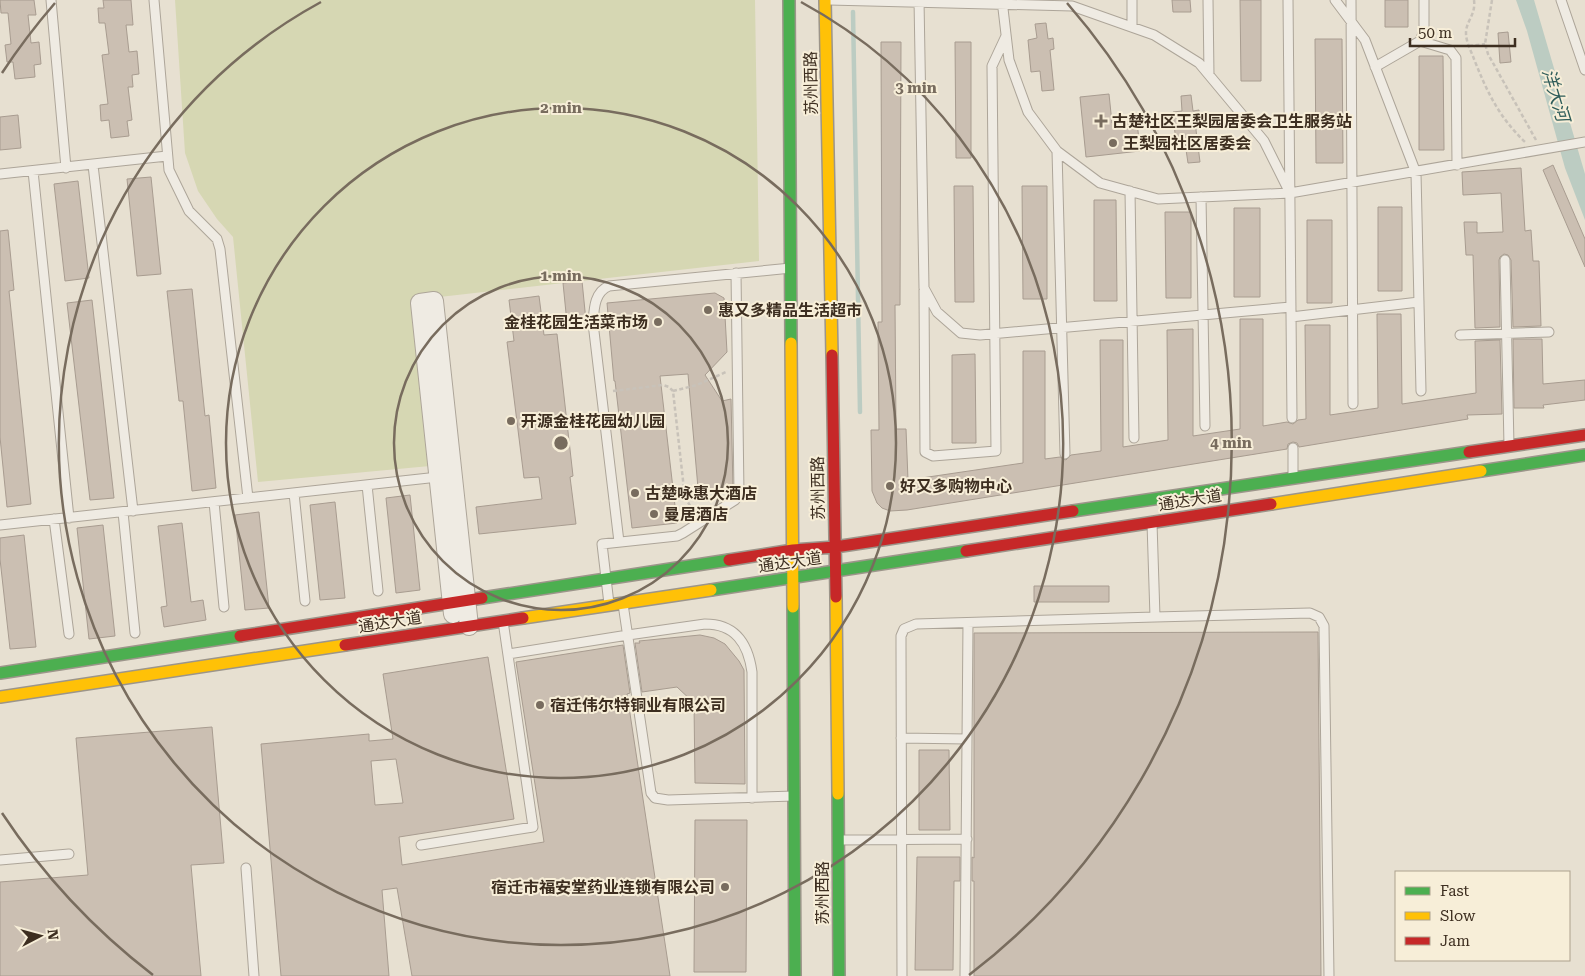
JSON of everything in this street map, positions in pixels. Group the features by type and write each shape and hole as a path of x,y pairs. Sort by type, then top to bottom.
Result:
{"main road":[{"name":"苏州西路","path":"789,0 795,976"},
{"name":"苏州西路","path":"825,0 836,572 839,976"},
{"name":"通达大道","path":"0,697 836,572 1151,511 1510,456 1585,435"},
{"name":"通达大道","path":"0,673 793,550 835,547 1151,511 1510,456 1585,455"}],"street":[{"path":"439,419 420,303 434,301 442,470 462,627"}],"lane":[{"path":"51,0 66,168"},
{"path":"154,0 169,170 189,211 217,240 220,249 248,498"},
{"path":"829,0 1062,3 1154,35 1199,62 1264,141 1290,194"},
{"path":"1132,0 1132,27"},
{"path":"1208,0 1208,74"},
{"path":"1288,0 1292,418"},
{"path":"1335,0 1365,40 1416,173 1421,390"},
{"path":"1352,0 1353,404"},
{"path":"1375,67 1420,41 1424,32 1424,0"},
{"path":"1560,0 1585,70"},
{"path":"919,1 925,452 933,456 996,451 992,66 1006,35"},
{"path":"1002,2 1008,60 1028,112 1057,150 1100,183 1158,199 1290,194 1585,142"},
{"path":"1420,41 1450,50 1456,58 1457,165"},
{"path":"1057,150 1065,454"},
{"path":"0,174 167,156"},
{"path":"93,164 133,511"},
{"path":"33,171 69,518"},
{"path":"1130,191 1134,438"},
{"path":"1201,197 1205,426"},
{"path":"1505,260 1510,456"},
{"path":"618,542 593,323 595,302 604,288 609,286 791,268"},
{"path":"609,605 602,544 677,536 735,500 739,494 736,273"},
{"path":"924,288 937,312 961,333 980,335 1291,307"},
{"path":"1291,317 1419,302"},
{"path":"1460,335 1549,332"},
{"path":"1293,448 1293,489"},
{"path":"0,525 367,485 442,470"},
{"path":"367,485 378,591"},
{"path":"294,493 305,601"},
{"path":"214,502 224,607"},
{"path":"1151,511 1155,617"},
{"path":"123,512 135,633"},
{"path":"54,519 69,634"},
{"path":"623,603 651,793 655,798 668,800 794,796"},
{"path":"902,976 901,636 904,628 916,624 1310,613 1319,617 1324,626 1329,976"},
{"path":"421,845 533,827 503,621"},
{"path":"965,976 968,623"},
{"path":"508,654 705,624 716,624 736,634 743,642 750,660 752,672 752,798"},
{"path":"901,738 967,739"},
{"path":"838,840 966,839"},
{"path":"0,860 69,854"},
{"path":"246,868 254,976"}],"path":[{"path":"1474,0 1475,6 1472,17 1465,32 1487,92 1504,120 1537,151"},
{"path":"1492,0 1485,44 1488,54 1537,151"},
{"path":"1469,46 1485,44"},
{"path":"673,391 698,385 737,367"},
{"path":"601,392 663,385 673,391 685,498 701,522"}],"green space":[{"path":"175,0 755,0 759,261 413,300 430,466 258,482 233,237 217,219 198,191 185,153"}],"water":[{"name":"洋大河","path":"1516,0 1534,0 1585,174 1585,220 1565,168 1527,31"}],"building":[{"path":"0,0 34,0 36,15 28,15 31,43 39,42 41,64 34,65 35,77 15,79 13,62 7,62 5,45 11,44 8,13 1,13"},
{"path":"103,0 131,0 133,25 126,25 129,52 137,51 139,74 132,75 133,87 128,87 132,120 127,121 129,136 111,138 109,120 101,121 100,105 108,104 102,55 109,54 105,23 99,23 98,8 104,8"},
{"path":"1172,0 1190,0 1191,12 1173,12"},
{"path":"1240,0 1261,0 1261,81 1241,81"},
{"path":"1385,0 1408,0 1408,27 1385,27"},
{"path":"1046,23 1048,39 1053,38 1054,49 1050,50 1054,90 1042,91 1040,71 1031,72 1028,40 1037,38 1035,24"},
{"path":"1508,32 1511,62 1500,63 1498,33"},
{"path":"1315,39 1342,39 1343,163 1316,163"},
{"path":"881,42 901,42 900,305 895,305 896,429 906,429 908,480 1023,463 1023,351 1045,351 1045,459 1060,457 1066,460 1071,455 1101,451 1100,340 1123,340 1123,447 1168,440 1167,330 1193,329 1193,436 1240,429 1240,319 1263,319 1263,426 1287,422 1293,424 1298,420 1306,419 1305,325 1330,325 1330,415 1378,408 1377,314 1401,314 1402,404 1476,393 1475,341 1500,340 1502,414 1467,415 1468,419 1299,447 1297,443 1293,442 1288,444 1287,449 907,510 890,511 882,508 877,503 872,491 871,430 879,430 878,322 882,322"},
{"path":"955,42 971,42 971,158 956,158"},
{"path":"1419,56 1443,56 1444,150 1419,150"},
{"path":"1109,94 1112,123 1137,121 1140,151 1086,157 1080,97"},
{"path":"1191,95 1193,111 1199,110 1200,121 1195,122 1200,162 1188,163 1185,143 1176,144 1173,112 1182,111 1181,96"},
{"path":"18,115 21,148 0,150 0,117"},
{"path":"1553,165 1585,239 1585,267 1543,170"},
{"path":"1521,168 1525,231 1531,230 1533,261 1539,261 1541,326 1513,327 1511,260 1508,255 1504,254 1499,260 1500,327 1475,328 1473,255 1466,255 1464,222 1477,222 1477,233 1503,232 1501,193 1463,195 1462,172"},
{"path":"151,177 161,274 137,276 127,179"},
{"path":"78,181 89,278 65,281 54,184"},
{"path":"954,186 973,186 974,302 955,302"},
{"path":"1022,186 1047,186 1047,299 1023,299"},
{"path":"1094,200 1116,200 1117,301 1094,301"},
{"path":"1378,207 1402,207 1402,291 1378,291"},
{"path":"1234,208 1260,208 1260,297 1234,297"},
{"path":"1165,212 1191,212 1191,298 1166,298"},
{"path":"1307,220 1332,220 1332,303 1307,303"},
{"path":"8,230 14,290 9,291 31,504 7,507 0,437 0,231"},
{"path":"582,281 586,321 567,323 563,283"},
{"path":"192,289 205,416 209,415 216,488 192,491 183,401 179,401 167,291"},
{"path":"715,293 724,298 727,352 705,375 722,401 731,399 733,489 702,493 698,488 688,374 660,376 677,523 632,528 614,381 607,303"},
{"path":"539,296 544,335 557,334 573,476 570,477 576,524 479,534 476,507 542,499 539,477 524,478 507,342 514,341 509,300"},
{"path":"92,300 114,498 90,500 67,303"},
{"path":"1513,339 1542,339 1543,384 1585,380 1585,400 1543,405 1544,408 1514,408"},
{"path":"975,354 976,443 952,443 952,355"},
{"path":"410,495 420,590 396,593 386,498"},
{"path":"335,502 345,598 320,600 310,505"},
{"path":"259,512 269,608 245,610 235,515"},
{"path":"182,523 191,602 203,600 206,620 164,627 161,607 167,606 158,526"},
{"path":"103,525 115,636 89,639 77,528"},
{"path":"24,535 36,647 10,649 0,559 0,538"},
{"path":"1034,586 1109,586 1109,602 1034,602"},
{"path":"1318,632 1321,976 974,976 974,881 972,881 972,857 974,858 974,633"},
{"path":"700,635 714,638 725,644 744,670 745,784 695,783 694,703 677,687 642,692 635,643"},
{"path":"623,645 630,693 627,694 670,976 412,976 397,888 382,890 389,976 281,976 261,744 369,734 369,741 393,739 383,674 488,657 514,819 399,837 402,865 544,842 516,662","holes":["396,759 403,803 375,805 371,761"]},
{"path":"212,727 224,863 191,865 201,976 0,976 0,882 88,875 76,738"},
{"path":"919,750 949,750 950,830 919,830"},
{"path":"695,820 747,820 746,972 694,972"},
{"path":"917,857 960,857 960,881 954,881 953,970 915,970"}],"waterway":[{"path":"853,12 860,412"}],"traffic: fast":[{"path":"789,0 791,343"},
{"path":"1073,511 1469,452"},
{"path":"1481,471 1585,455"},
{"path":"711,590 966,551"},
{"path":"482,598 729,560"},
{"path":"793,607 795,976"},
{"path":"0,673 240,636"},
{"path":"838,794 839,976"}],"traffic: slow":[{"path":"825,0 832,355"},
{"path":"791,343 793,607"},
{"path":"1271,504 1481,471"},
{"path":"523,618 711,590"},
{"path":"836,597 838,794"},
{"path":"0,697 345,645"}],"traffic: jam":[{"path":"832,355 836,597"},
{"path":"1469,452 1585,435"},
{"path":"966,551 1271,504"},
{"path":"729,560 793,550 835,547 1073,511"},
{"path":"240,636 482,598"},
{"path":"345,645 523,618"}],"place":[{"name":"古楚社区王梨园居委会卫生服务站","path":"1101,121"},
{"name":"王梨园社区居委会","path":"1113,143"},
{"name":"惠又多精品生活超市","path":"708,310"},
{"name":"金桂花园生活菜市场","path":"658,322"},
{"name":"开源金桂花园幼儿园","path":"511,421"},
{"name":"好又多购物中心","path":"890,486"},
{"name":"古楚咏惠大酒店","path":"635,493"},
{"name":"曼居酒店","path":"654,514"},
{"name":"宿迁伟尔特铜业有限公司","path":"540,705"},
{"name":"宿迁市福安堂药业连锁有限公司","path":"725,887"}]}
